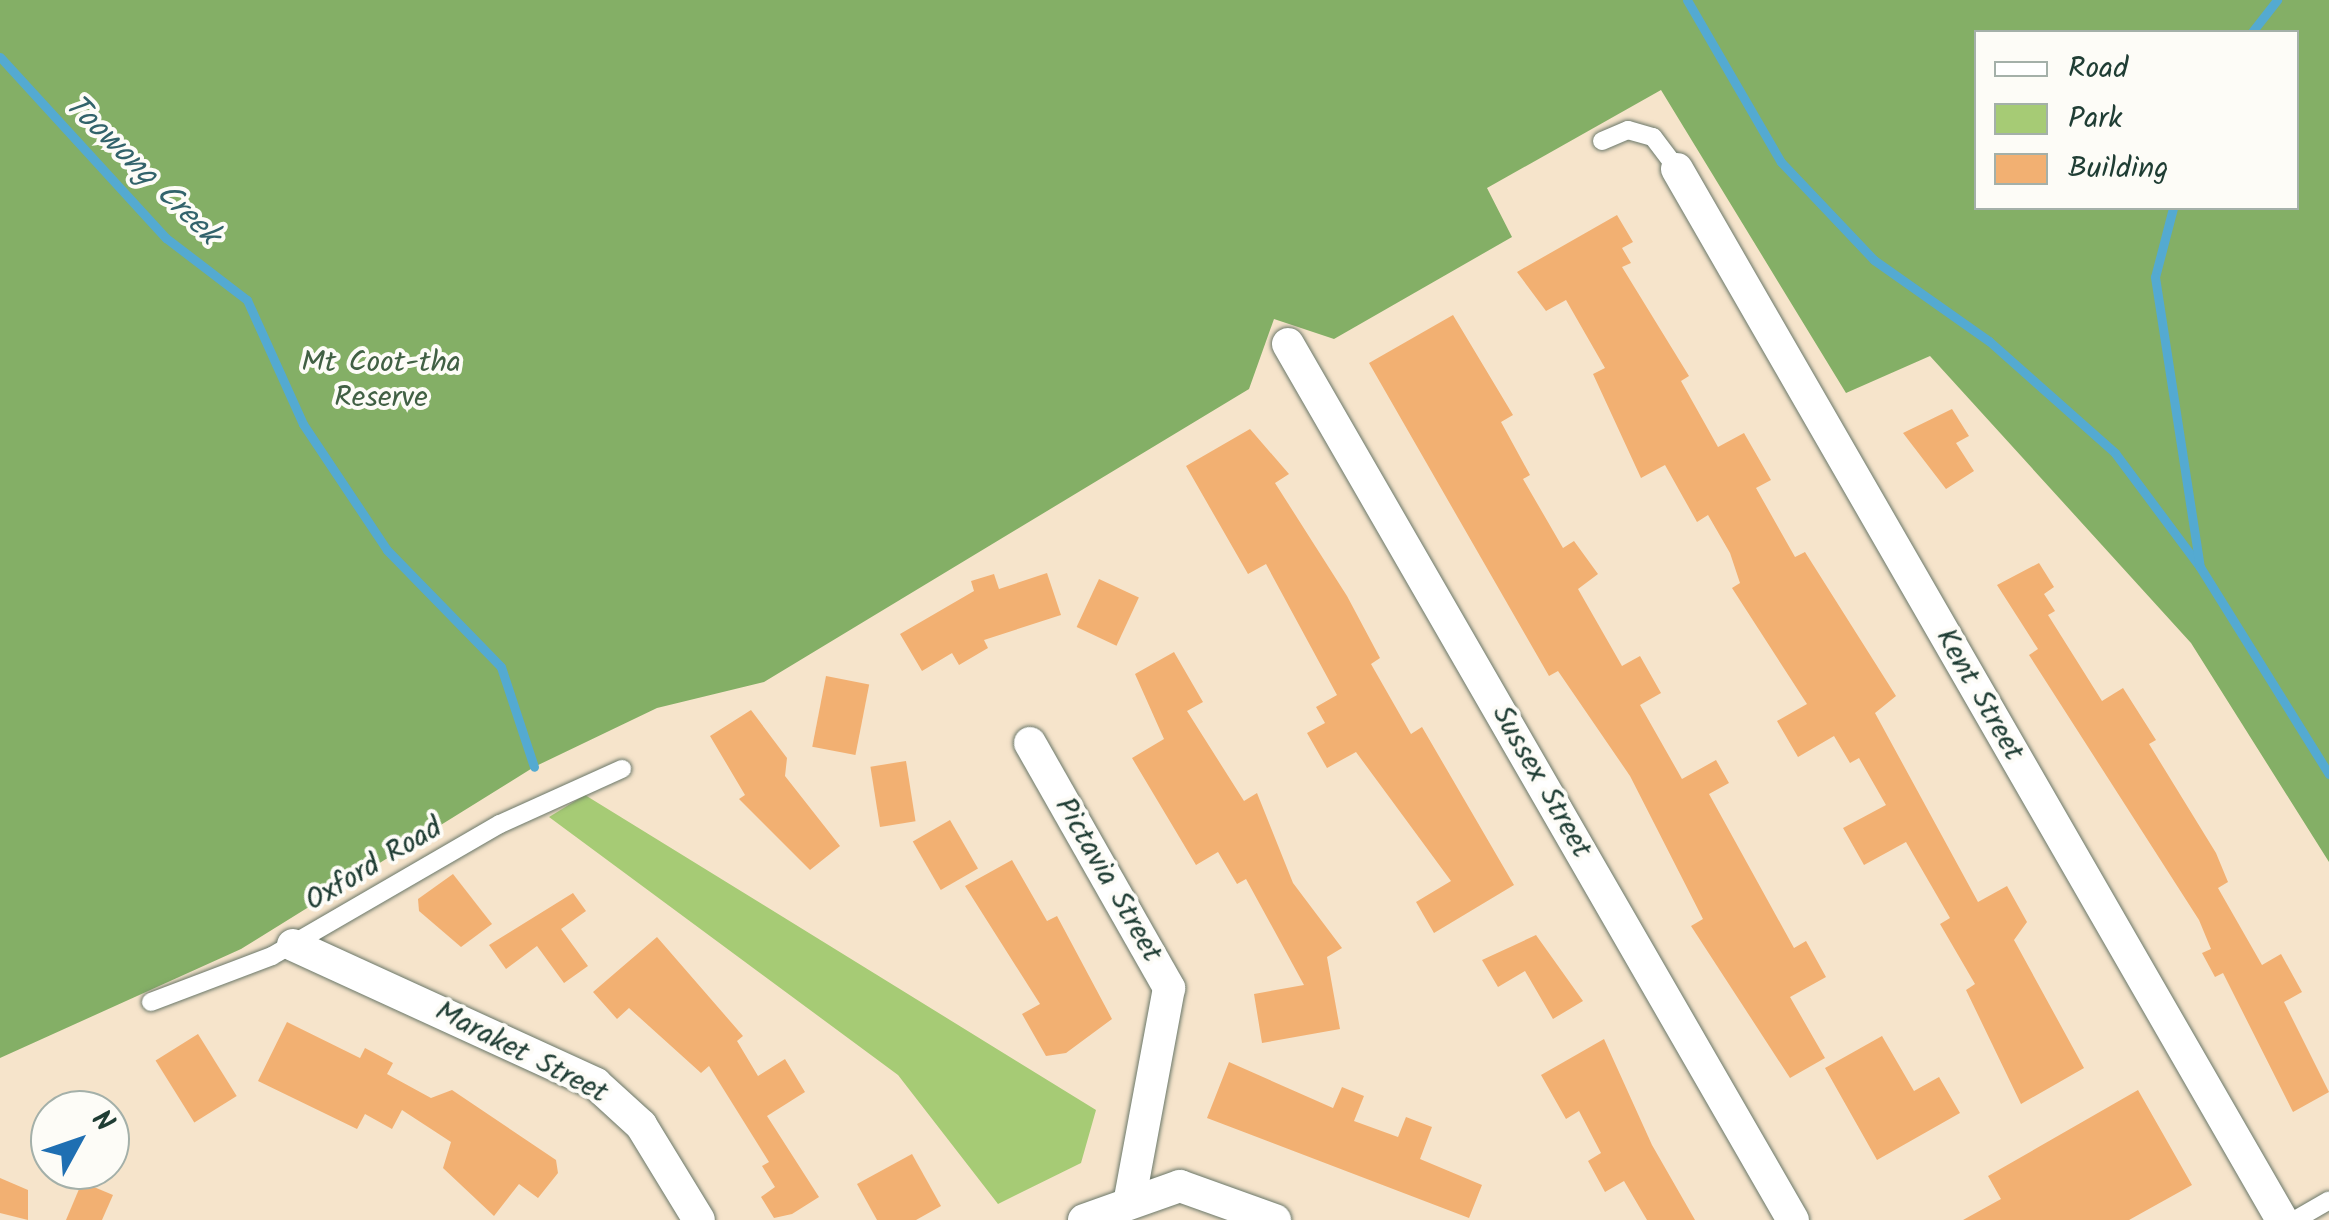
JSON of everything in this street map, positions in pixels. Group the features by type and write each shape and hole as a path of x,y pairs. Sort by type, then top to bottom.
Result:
{"street":[{"name":"Kent Street","path":"1677,170 2282,1220"},
{"name":"Sussex Street","path":"1288,344 1793,1220"},
{"name":"Pictavia Street","path":"1030,743 1168,988 1130,1198"},
{"name":"Maraket Street","path":"293,945 596,1084 648,1132 699,1220"},
{"path":"1084,1220 1130,1198 1189,1188 1276,1220"}],"lane":[{"path":"1602,141 1628,130 1653,137 1677,170"},
{"name":"Oxford Road","path":"151,1002 293,945 490,829 622,769"},
{"path":"2295,1220 2329,1200"}],"green space":[{"name":"Mt Coot-tha Reserve","path":"0,0 2329,0 2329,862 2191,643 1930,356 1846,393 1661,90 1487,188 1512,237 1334,339 1274,319 1249,389 764,682 657,708 534,767 241,949 0,1058"},
{"path":"585,795 1096,1110 1081,1163 998,1204 898,1075 549,817"}],"building":[{"path":"1617,215 1633,242 1622,248 1631,263 1622,267 1689,376 1681,381 1718,447 1744,433 1771,480 1756,488 1795,557 1805,552 1896,696 1875,713 1978,902 2007,886 2027,922 2014,940 2084,1068 2021,1104 1966,990 1975,984 1940,924 1950,918 1906,842 1864,865 1843,828 1886,805 1859,758 1850,763 1834,736 1798,757 1777,721 1807,704 1732,588 1740,583 1730,553 1708,515 1697,522 1665,465 1641,478 1593,374 1605,368 1566,300 1546,311 1517,272"},
{"path":"1453,315 1513,415 1501,422 1530,475 1523,479 1563,548 1574,541 1598,574 1578,589 1622,666 1640,656 1661,693 1640,705 1682,779 1716,760 1729,783 1709,794 1794,948 1806,941 1826,977 1790,997 1825,1058 1790,1078 1691,926 1703,919 1630,776 1558,671 1549,676 1369,363"},
{"path":"1952,409 1969,436 1956,443 1974,471 1946,489 1903,433"},
{"path":"1250,429 1289,474 1275,483 1347,596 1380,658 1371,664 1411,734 1422,727 1514,885 1434,933 1416,902 1451,881 1356,752 1327,768 1307,733 1325,723 1316,707 1337,695 1266,564 1248,574 1186,466"},
{"path":"2039,563 2054,587 2044,594 2055,611 2048,615 2102,701 2123,688 2156,740 2149,744 2216,853 2228,882 2218,888 2262,965 2281,954 2302,992 2284,1002 2329,1092 2293,1112 2223,973 2215,977 2202,953 2211,949 2199,920 2029,655 2038,649 1997,585"},
{"path":"1047,573 1061,615 984,640 988,648 959,665 952,653 922,671 900,634 974,591 971,581 994,574 999,589"},
{"path":"1099,579 1139,598 1116,646 1077,627"},
{"path":"1174,652 1203,702 1187,711 1244,801 1257,793 1293,883 1342,948 1327,957 1340,1029 1262,1043 1254,994 1304,985 1246,879 1237,884 1218,852 1196,865 1132,758 1164,739 1135,674"},
{"path":"826,676 869,684 855,755 812,747"},
{"path":"751,710 787,758 785,776 840,846 810,870 739,799 745,795 710,736"},
{"path":"906,761 916,821 880,827 870,767"},
{"path":"950,820 978,868 941,890 913,841"},
{"path":"1012,860 1047,921 1057,916 1112,1019 1066,1053 1046,1056 1022,1014 1040,1004 965,886"},
{"path":"453,874 492,924 461,947 419,911 418,899"},
{"path":"573,893 586,911 561,929 588,966 564,983 537,946 506,969 489,945"},
{"path":"1536,935 1583,1001 1553,1019 1525,971 1498,987 1482,960"},
{"path":"657,937 743,1036 737,1041 758,1076 785,1059 805,1092 767,1116 819,1197 792,1214 774,1218 761,1197 775,1187 762,1166 769,1162 709,1066 701,1073 629,1008 617,1019 593,992"},
{"path":"287,1022 360,1058 365,1048 393,1063 387,1074 431,1098 452,1090 556,1160 558,1173 538,1198 519,1184 494,1216 443,1168 451,1142 402,1110 392,1129 365,1114 357,1129 258,1081"},
{"path":"198,1034 237,1096 194,1122 156,1060"},
{"path":"1882,1036 1914,1091 1939,1077 1960,1113 1877,1160 1825,1068"},
{"path":"1604,1039 1652,1145 1695,1220 1647,1220 1624,1181 1605,1192 1588,1161 1601,1153 1579,1111 1566,1119 1541,1075"},
{"path":"1229,1062 1333,1108 1342,1087 1364,1096 1354,1121 1398,1137 1406,1117 1432,1127 1420,1159 1482,1185 1469,1218 1207,1118"},
{"path":"2138,1090 2192,1185 2129,1220 1963,1220 2001,1199 1988,1176"},
{"path":"912,1154 941,1206 916,1220 877,1220 857,1184"},
{"path":"0,1178 28,1190 28,1220 0,1213"},
{"path":"79,1190 101,1190 113,1195 102,1220 66,1220"}],"waterway":[{"path":"1687,0 1781,162 1874,260 1989,341 2115,453 2200,567"},
{"path":"2254,30 2277,0"},
{"name":"Toowong Creek","path":"0,57 166,238 247,300 303,424 387,550 501,667 534,767"},
{"path":"2172,210 2155,277 2200,567 2329,774"}]}
